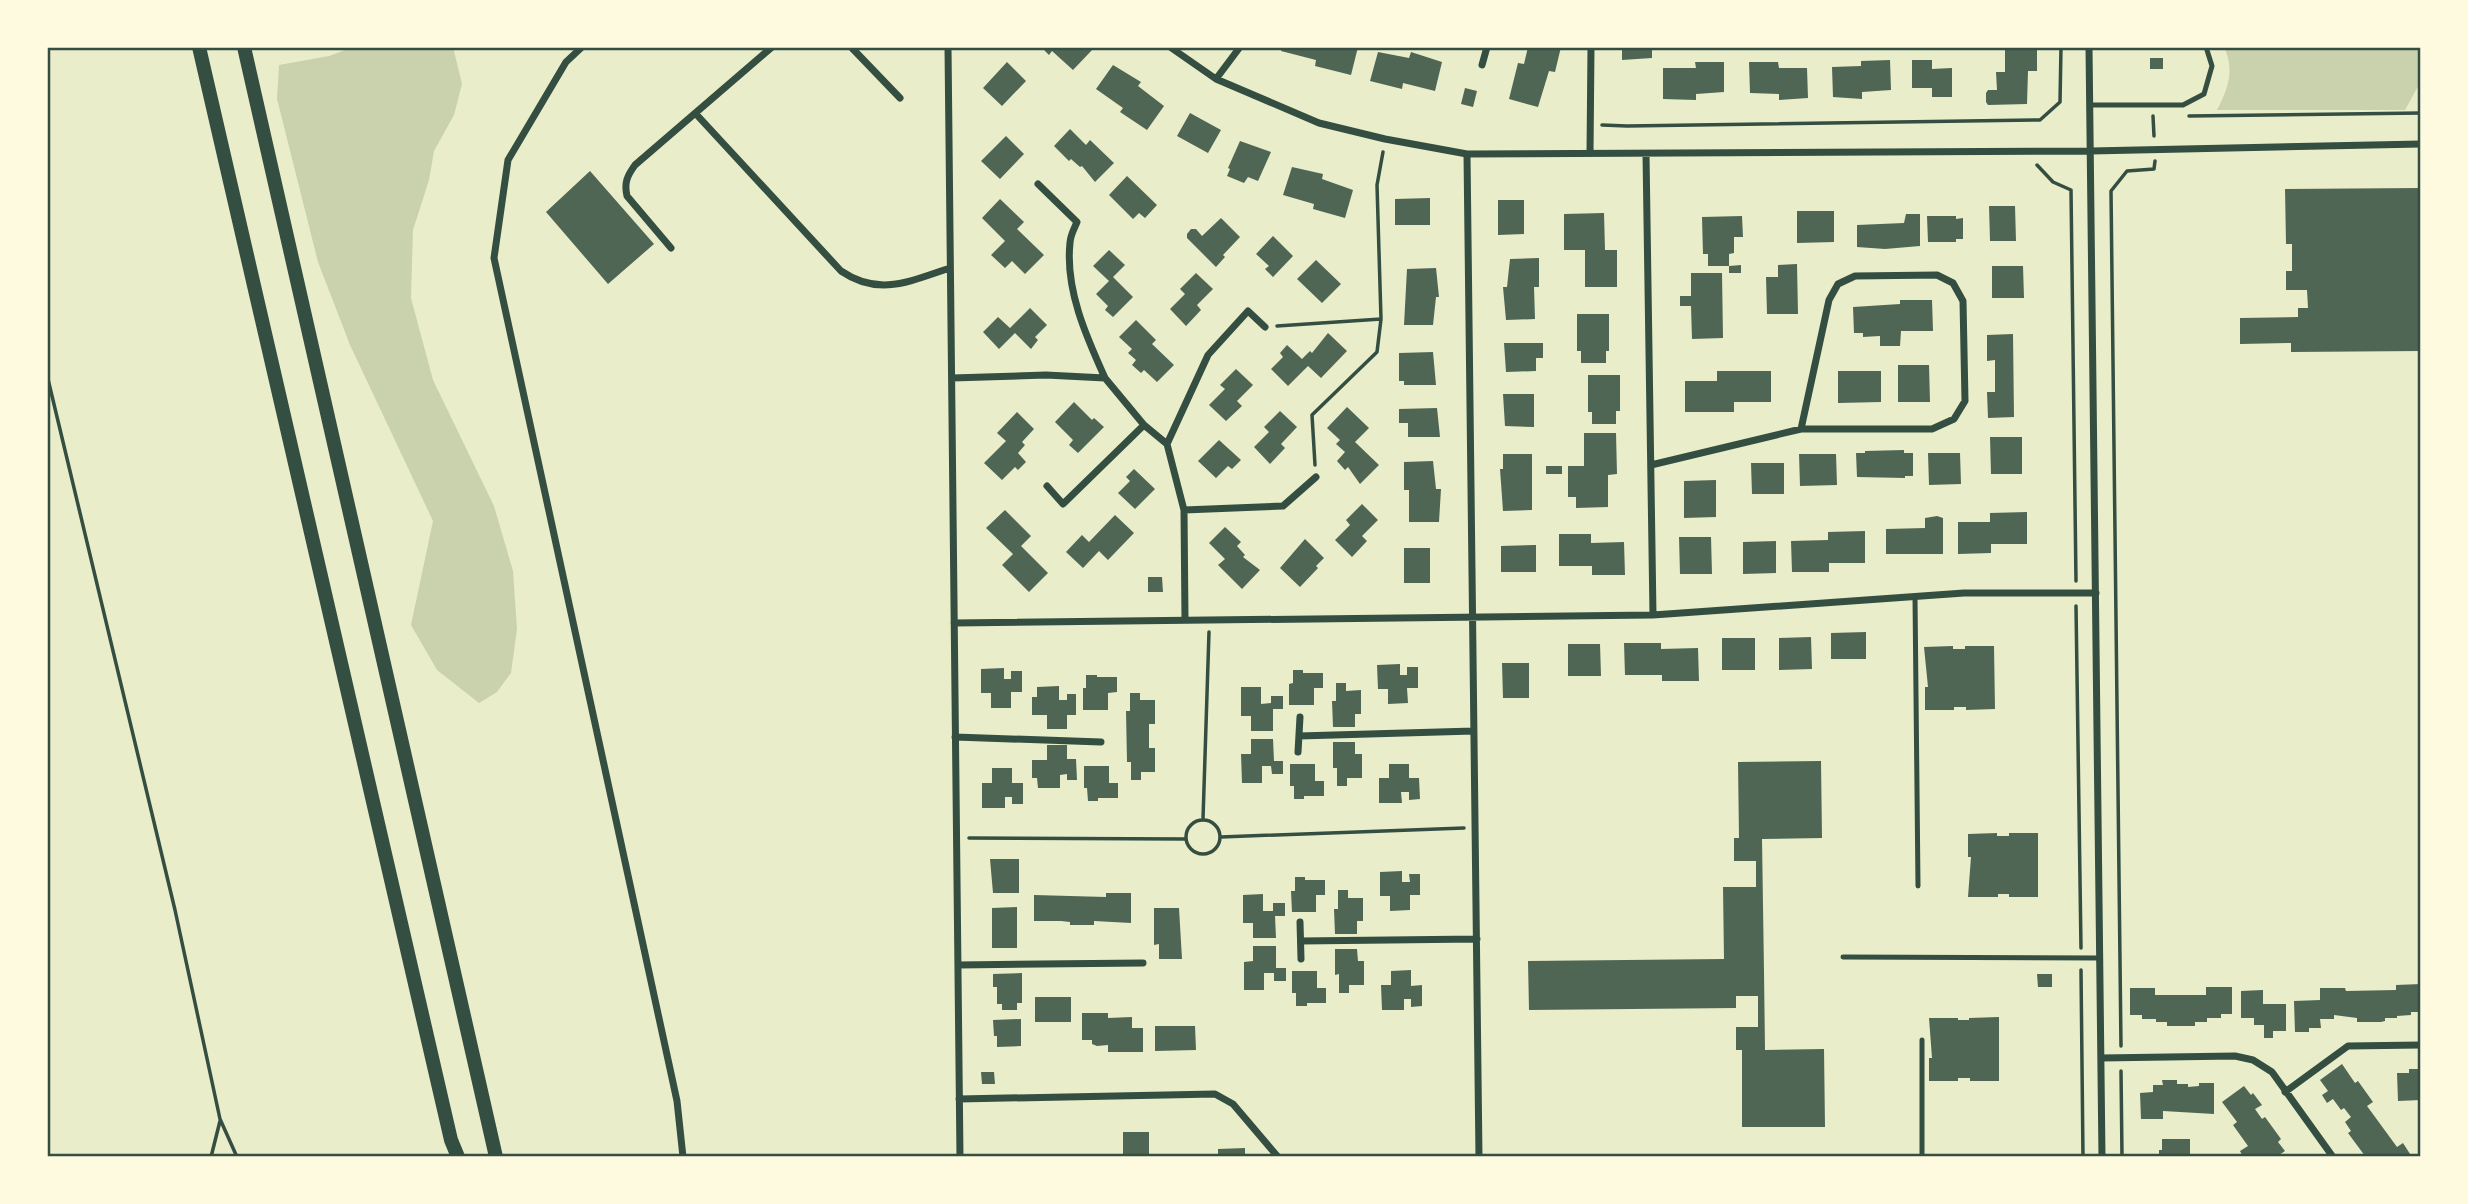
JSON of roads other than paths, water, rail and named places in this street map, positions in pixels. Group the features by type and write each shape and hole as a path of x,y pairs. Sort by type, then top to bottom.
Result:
{"main road":[{"path":"199,47 451,1140 458,1157"},
{"path":"244,47 496,1157"}],"street":[{"path":"582,47 566,62 508,160 494,258 677,1101 683,1157"},
{"path":"671,248 627,196 627,176 635,165 772,47"},
{"path":"851,47 900,98"},
{"path":"948,47 960,1157"},
{"path":"1170,47 1216,79 1319,122 1385,139 1467,154 2155,150 2421,144"},
{"path":"1216,79 1240,47"},
{"path":"1482,65 1487,47"},
{"path":"1590,153 1591,47"},
{"path":"2089,47 2102,1157"},
{"path":"696,114 841,271 855,281 874,286 895,286 950,268"},
{"path":"1467,154 1479,1157"},
{"path":"1646,154 1653,615"},
{"path":"1038,184 1077,222 1069,241 1072,283 1084,331 1105,378 1144,425 1167,444 1184,510 1185,620"},
{"path":"1651,465 1801,429 1932,429 1954,419 1965,401 1963,301 1953,283 1937,275 1855,276 1838,284 1829,300 1801,429"},
{"path":"1167,444 1208,355 1248,311 1265,327"},
{"path":"952,378 1046,375 1105,378"},
{"path":"1047,486 1063,504 1144,425"},
{"path":"1184,510 1283,506 1316,477"},
{"path":"954,622 1653,615 1964,593 2096,593"},
{"path":"1298,752 1300,717"},
{"path":"1299,736 1474,731"},
{"path":"955,737 1101,742"},
{"path":"1300,922 1301,959"},
{"path":"1301,941 1477,939"},
{"path":"958,965 1143,963"},
{"path":"2285,1092 2348,1046 2421,1045"},
{"path":"2101,1058 2235,1056 2253,1060 2272,1073 2333,1157"},
{"path":"959,1099 1214,1094 1233,1104 1278,1157"}],"lane":[{"path":"2090,105 2183,105 2204,94 2212,66 2206,47"},
{"path":"1915,597 1918,886"},
{"path":"1843,957 2100,957"},
{"path":"1922,1040 1922,1157"}]}
